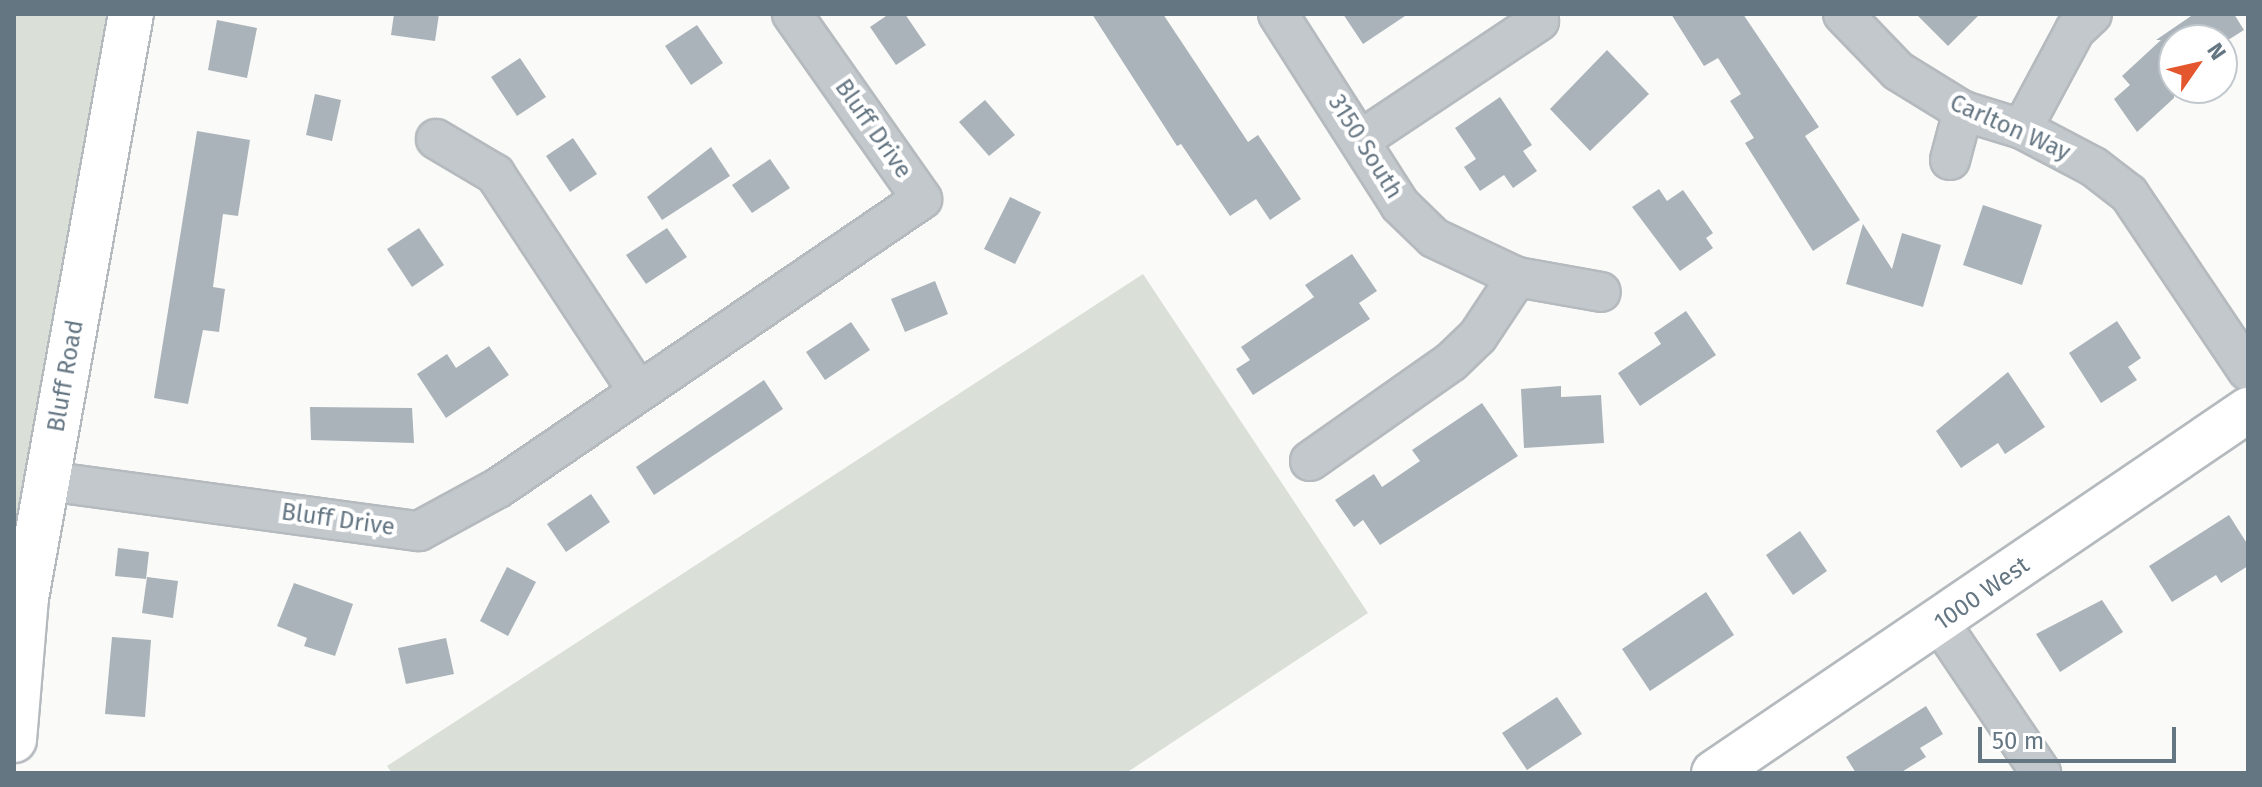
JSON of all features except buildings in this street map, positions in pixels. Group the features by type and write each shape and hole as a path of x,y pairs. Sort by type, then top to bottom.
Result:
{"main road":[{"name":"Bluff Road","path":"14,740 26,598 131,14"},
{"name":"1000 West","path":"1714,773 1940,623 2248,410"}],"street":[{"name":"Bluff Drive","path":"47,481 419,531 498,488 922,199 792,14"},
{"name":"3150 South","path":"1278,14 1362,139 1400,205 1434,238 1517,277 1601,292"},
{"name":"Carlton Way","path":"1843,14 1898,71 1963,111 2022,129 2094,167 2129,194 2248,371"},
{"path":"2022,129 2075,30 2092,14"},
{"path":"1362,139 1539,21"},
{"path":"1950,160 1963,111"},
{"path":"436,139 495,174 638,391"},
{"path":"1310,461 1451,362 1478,336 1517,277"},
{"path":"1940,623 2041,773"}],"shaded area":[{"path":"14,14 107,14 14,542"},
{"path":"1143,274 1368,613 1126,773 392,773 387,766"}]}
